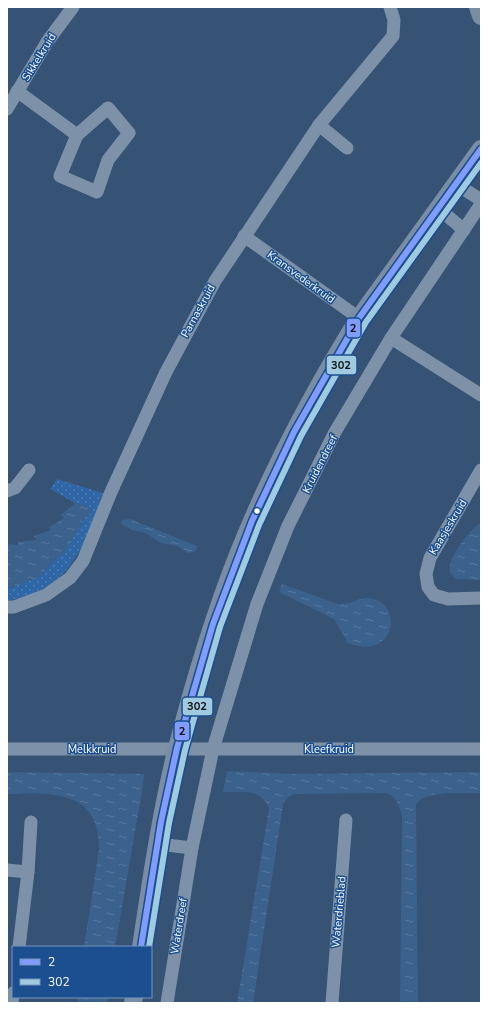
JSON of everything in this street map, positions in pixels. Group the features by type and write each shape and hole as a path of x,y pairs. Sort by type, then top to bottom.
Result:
{"street":[{"name":"Sikkelkruid","path":"7,109 47,42 73,7"},
{"name":"Parnaskruid","path":"7,607 14,607 46,595 70,578 83,561 111,492 166,372 215,281 319,125 393,36 394,20 390,7"},
{"path":"478,7 481,16"},
{"path":"17,91 76,135"},
{"path":"108,108 129,133 108,160 97,192 60,176 76,135 108,108"},
{"path":"319,125 348,148"},
{"path":"141,946 158,844 177,750 202,660 239,552 296,429 359,318 481,149"},
{"path":"456,184 481,200"},
{"name":"Kruidendreef","path":"213,749 257,604 288,526 335,432 391,338 481,204"},
{"path":"438,208 464,230"},
{"name":"Kransvederkruid","path":"244,236 359,318"},
{"path":"391,338 481,395"},
{"path":"7,491 15,488 29,470"},
{"name":"Kaasjeskruid","path":"481,470 477,482 430,558 426,574 428,587 434,595 448,599 481,598"},
{"name":"Kleefkruid","path":"177,750 481,748"},
{"name":"Melkkruid","path":"7,749 177,750"},
{"name":"Waterdreef","path":"167,1003 192,848 213,749"},
{"name":"Waterdrieblad","path":"332,1003 346,820"},
{"path":"19,946 28,872 31,822"},
{"path":"158,844 192,848"},
{"path":"7,870 28,872"}],"shaded area":[{"path":"57,479 103,493 88,532 72,563 61,576 47,587 29,595 7,601 7,588 13,587 42,573 61,554 87,515 87,506 75,503 50,489"}],"water":[{"path":"75,503 87,506 91,511 90,514 84,519 65,552 54,560 39,576 7,588 7,544 18,545 18,542 36,540 34,536 51,530 49,527 64,518 61,515"},
{"path":"130,519 197,546 197,549 194,552 188,553 177,546 161,543 145,533 132,530 121,524 122,520"},
{"path":"481,522 481,580 456,579 450,573 451,560 465,538"},
{"path":"282,584 338,604 347,604 364,598 374,599 383,604 389,612 391,622 390,631 384,639 376,645 364,647 348,643 334,619 281,593 279,590"},
{"path":"227,771 293,774 481,772 481,793 436,794 420,800 416,805 418,1003 400,1003 402,816 395,799 386,793 297,794 290,796 285,801 283,805 253,1003 237,1003 269,808 261,797 256,794 250,792 223,792"},
{"path":"7,772 144,774 115,946 84,946 99,849 97,829 91,815 82,805 70,799 56,795 7,794"},
{"path":"78,998 108,998 107,1003 78,1003"}],"transit line":[{"name":"2","path":"141,946 161,822 177,748 213,624 252,521 294,432 359,318 481,149"},
{"name":"302","path":"149,946 169,823 185,750 220,627 259,525 301,436 366,322 481,163"}]}
